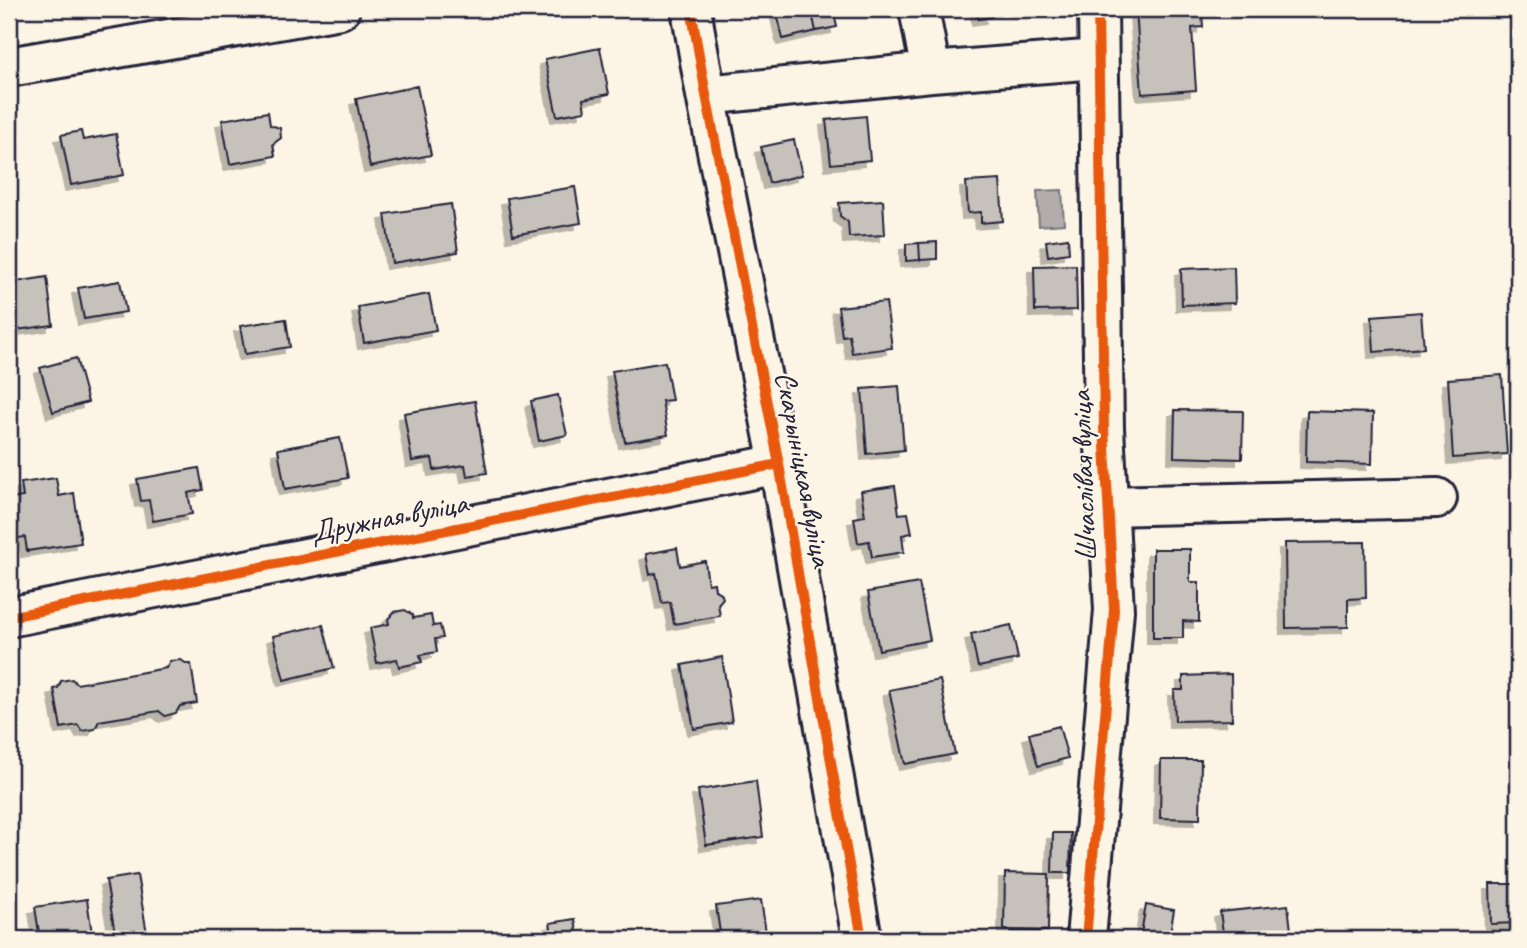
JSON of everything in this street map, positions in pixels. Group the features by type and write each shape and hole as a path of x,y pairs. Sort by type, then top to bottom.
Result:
{"street":[{"path":"9,67 340,9"},
{"name":"Скарыніцкая вуліца","path":"691,9 779,464 862,939"},
{"path":"919,9 931,72"},
{"name":"Шчаслівая вуліца","path":"1086,939 1114,610 1107,506 1098,9"},
{"path":"706,95 931,72 1098,59"},
{"name":"Дружная вуліца","path":"9,617 779,464"},
{"path":"1107,506 1437,498"}],"shaded area":[{"path":"1062,190 1064,224 1039,226 1037,191"}],"building":[{"path":"776,9 811,9 816,31 783,39"},
{"path":"811,9 833,9 837,27 816,31"},
{"path":"977,9 991,9 992,17 978,19"},
{"path":"1136,9 1202,9 1203,27 1192,28 1196,90 1142,94"},
{"path":"600,48 609,94 583,99 585,111 557,116 545,59"},
{"path":"417,86 431,155 370,167 356,99"},
{"path":"268,112 270,125 280,128 281,138 273,144 275,156 230,164 222,120"},
{"path":"866,116 870,160 831,164 826,120"},
{"path":"81,131 83,140 116,134 124,175 71,185 61,135"},
{"path":"794,140 802,175 769,183 761,147"},
{"path":"1000,180 1003,221 981,223 981,212 968,213 966,182"},
{"path":"575,187 581,223 513,235 507,198"},
{"path":"883,200 885,235 849,237 848,222 840,216 839,203"},
{"path":"451,204 458,252 392,263 385,214"},
{"path":"1068,238 1069,253 1048,256 1046,241"},
{"path":"937,242 937,259 920,260 919,243"},
{"path":"919,243 920,260 906,261 906,244"},
{"path":"1076,265 1077,310 1035,311 1034,266"},
{"path":"1234,267 1235,303 1182,305 1181,269"},
{"path":"47,277 53,325 9,331 9,283"},
{"path":"120,281 126,312 84,319 78,288"},
{"path":"429,294 436,330 364,343 358,307"},
{"path":"886,302 892,348 852,353 849,335 842,336 838,307"},
{"path":"1421,312 1424,348 1374,352 1372,316"},
{"path":"286,319 290,347 245,354 240,326"},
{"path":"76,358 88,402 53,412 40,368"},
{"path":"665,362 672,400 662,401 668,435 625,442 612,371"},
{"path":"1502,375 1507,454 1453,458 1448,379"},
{"path":"899,386 904,450 867,454 862,389"},
{"path":"558,395 567,435 539,441 531,401"},
{"path":"475,401 487,473 467,476 465,465 434,470 432,458 412,461 404,413"},
{"path":"1175,410 1243,411 1242,459 1174,457"},
{"path":"1307,411 1373,413 1372,464 1306,462"},
{"path":"340,438 348,478 285,489 278,449"},
{"path":"199,468 203,490 188,493 192,514 153,521 149,500 141,501 137,479"},
{"path":"56,478 59,496 74,493 81,543 27,551 25,537 9,539 9,499 23,497 21,483"},
{"path":"895,486 899,514 908,513 912,533 902,535 904,552 872,557 869,541 858,543 854,518 865,516 861,491"},
{"path":"1365,542 1366,598 1348,599 1348,627 1286,628 1285,543"},
{"path":"677,548 680,566 705,561 708,584 714,583 715,590 721,593 723,598 718,604 720,616 674,624 670,602 662,603 656,573 650,575 646,554"},
{"path":"1153,549 1190,549 1190,582 1199,582 1199,622 1183,621 1183,638 1153,638"},
{"path":"919,583 930,640 879,650 868,592"},
{"path":"405,610 413,615 413,618 431,615 433,626 440,625 443,638 435,639 437,652 420,655 422,662 399,667 397,659 377,663 370,628 389,624 388,619 394,612"},
{"path":"323,625 334,668 284,680 273,636"},
{"path":"1011,625 1018,659 978,667 971,634"},
{"path":"722,657 732,722 694,729 682,665"},
{"path":"181,660 191,664 197,703 180,706 176,713 165,716 159,711 99,721 95,729 82,731 78,725 61,728 54,689 58,688 61,681 72,679 77,684 166,668 170,661"},
{"path":"1231,674 1232,720 1175,721 1174,690 1183,690 1183,676"},
{"path":"940,680 955,754 905,764 889,690"},
{"path":"1059,726 1068,758 1038,766 1029,734"},
{"path":"1161,760 1201,760 1200,819 1160,818"},
{"path":"756,781 763,837 706,845 698,790"},
{"path":"1053,833 1071,833 1070,873 1052,873"},
{"path":"1005,873 1049,874 1048,931 1004,930"},
{"path":"137,875 148,939 116,939 106,880"},
{"path":"1490,884 1516,884 1517,923 1491,924"},
{"path":"87,899 92,934 40,939 35,907"},
{"path":"761,900 767,939 721,939 716,906"},
{"path":"1146,905 1174,910 1169,939 1140,939"},
{"path":"1288,905 1292,939 1224,939 1220,912"},
{"path":"575,919 578,939 553,939 550,923"}],"cycle path":[{"path":"691,9 779,464 862,939"},
{"path":"1086,939 1114,610 1104,428 1098,9"},
{"path":"9,617 779,464"}]}
